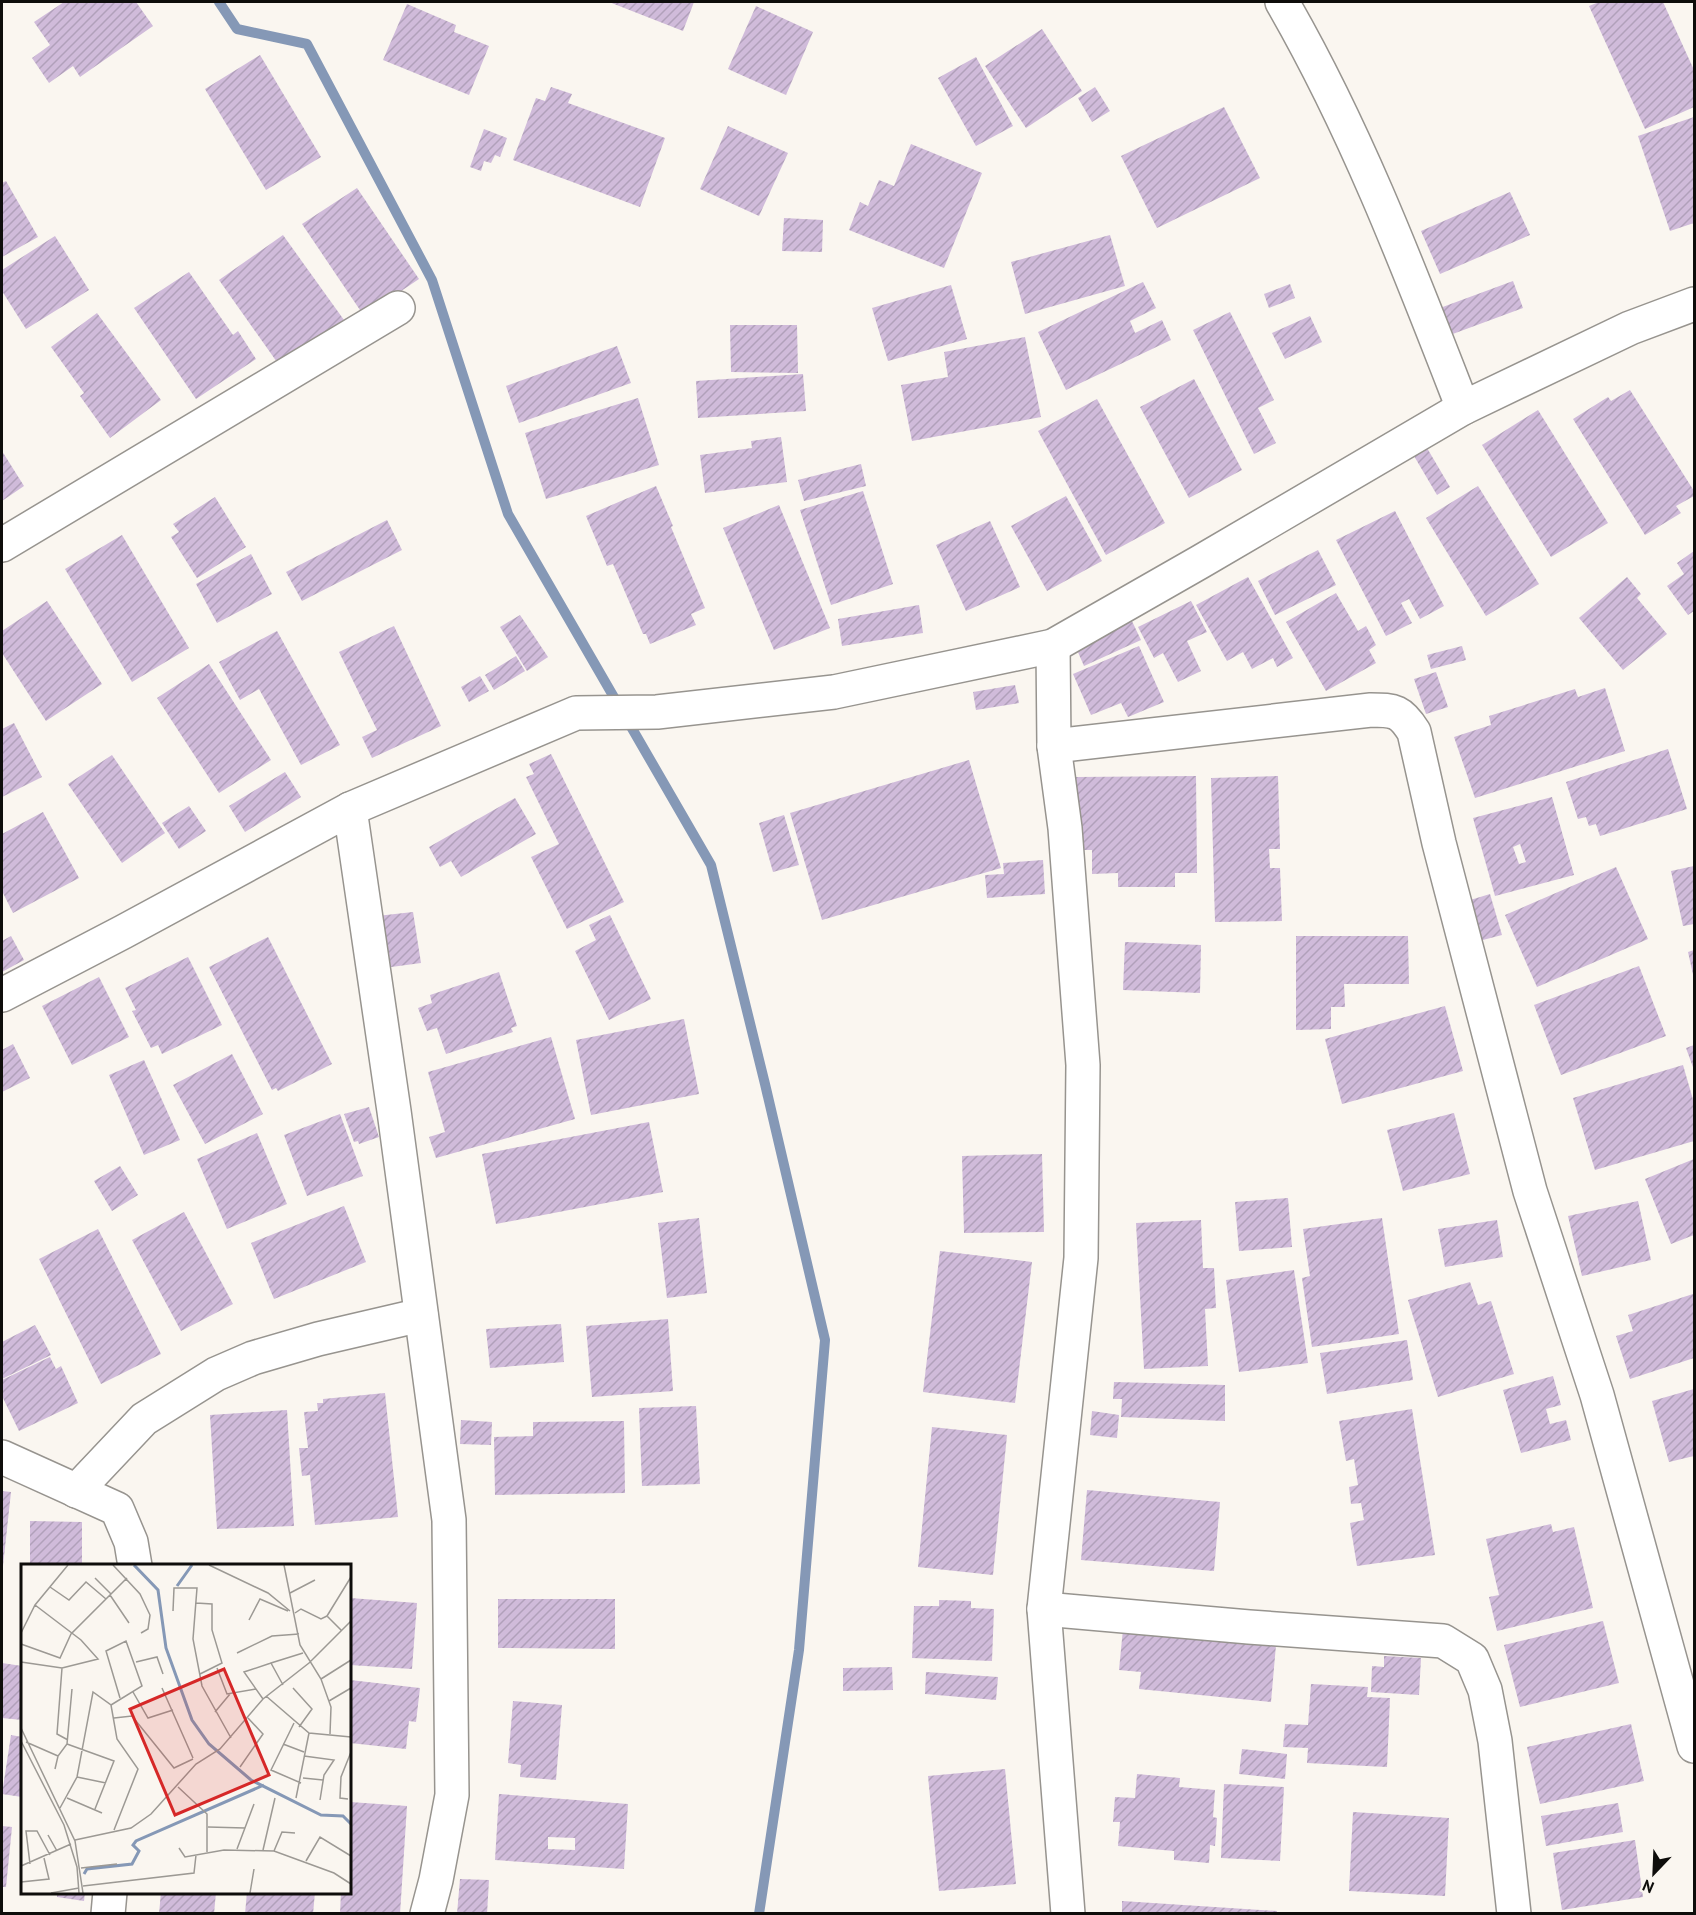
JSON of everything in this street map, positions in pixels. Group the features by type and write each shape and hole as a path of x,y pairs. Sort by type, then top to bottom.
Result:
{"street":[{"path":"1282,2 1335,100 1408,267 1463,408"},
{"path":"2,995 350,809 576,713 657,712 834,692 1053,646 1463,408 1630,328 1695,304"},
{"path":"2,545 398,308"},
{"path":"1053,646 1054,746 1065,828 1083,1065 1081,1258 1044,1609 1068,1914"},
{"path":"1054,746 1371,710 1388,710 1405,718 1414,732 1439,843 1530,1191 1597,1395 1695,1746"},
{"path":"350,809 449,1520 452,1795 436,1880 427,1914"},
{"path":"76,1491 144,1419 216,1374 253,1358 318,1339 421,1315"},
{"path":"2,1457 117,1509 131,1542 135,1564"},
{"path":"1044,1609 1443,1641 1461,1651 1472,1659 1485,1690 1495,1741 1514,1914"},
{"path":"108,1914 110,1894"}],"building":[{"path":"64,2 136,2 153,26 80,77 73,66 49,83 32,58 50,45 34,22"},
{"path":"609,2 694,2 683,31"},
{"path":"1599,2 1663,2 1694,70 1694,107 1645,129 1589,6"},
{"path":"407,4 456,25 454,32 489,46 469,95 383,60"},
{"path":"756,6 813,32 786,95 728,69"},
{"path":"1042,29 1082,91 1026,128 985,66"},
{"path":"260,55 321,157 266,190 205,89"},
{"path":"976,57 1013,126 976,146 938,78"},
{"path":"551,87 572,94 568,103 665,138 640,207 513,160 536,98 545,101"},
{"path":"1095,87 1110,111 1092,122 1078,98"},
{"path":"1224,107 1260,178 1157,228 1121,156"},
{"path":"1694,117 1694,223 1670,231 1638,136"},
{"path":"728,126 788,153 759,216 700,189"},
{"path":"484,129 507,138 500,157 495,155 491,163 484,161 481,171 470,167"},
{"path":"911,144 982,173 944,268 849,230 860,202 868,206 879,180 894,186"},
{"path":"6,181 38,237 2,257 2,183"},
{"path":"357,188 419,279 364,316 302,224"},
{"path":"1510,192 1530,235 1440,274 1421,231"},
{"path":"784,218 823,220 822,252 782,251"},
{"path":"283,235 344,320 279,365 219,280"},
{"path":"1110,235 1125,286 1025,314 1011,262"},
{"path":"55,236 89,290 26,329 2,291 2,270"},
{"path":"189,272 233,335 238,331 256,359 196,399 134,308"},
{"path":"1513,281 1523,308 1450,335 1440,308"},
{"path":"1143,282 1156,308 1130,321 1135,333 1162,320 1171,340 1066,390 1038,332"},
{"path":"1290,284 1295,298 1269,308 1264,294"},
{"path":"951,285 967,339 888,361 872,308"},
{"path":"1230,312 1274,400 1258,408 1276,443 1254,454 1193,330"},
{"path":"97,313 161,400 110,438 80,396 84,393 51,347"},
{"path":"1310,316 1322,342 1285,359 1272,333"},
{"path":"730,325 797,325 798,373 731,372"},
{"path":"1025,337 1041,417 912,441 901,385 948,377 944,352"},
{"path":"617,346 631,383 519,423 506,386"},
{"path":"803,374 806,411 698,418 696,381"},
{"path":"1194,379 1242,470 1189,498 1140,407"},
{"path":"1630,390 1694,491 1694,496 1676,506 1681,513 1645,535 1573,419 1608,397 1611,401"},
{"path":"638,398 659,465 546,499 525,433"},
{"path":"1097,399 1165,523 1106,555 1038,431"},
{"path":"1538,410 1608,523 1551,557 1482,445"},
{"path":"781,437 787,482 705,493 700,455 752,448 751,441"},
{"path":"1427,448 1450,487 1437,495 1414,456"},
{"path":"2,451 24,486 2,501"},
{"path":"861,464 866,486 804,501 798,480"},
{"path":"656,486 705,608 691,614 696,625 650,644 646,634 643,634 613,564 607,566 586,516"},
{"path":"1478,486 1539,584 1486,616 1426,518"},
{"path":"863,491 893,584 831,605 800,510"},
{"path":"1066,496 1102,561 1047,591 1011,526"},
{"path":"215,497 246,547 197,578 171,537 179,532 173,524"},
{"path":"779,505 830,628 774,650 723,528"},
{"path":"1395,511 1444,606 1420,619 1409,599 1401,603 1412,623 1386,636 1336,540"},
{"path":"387,520 402,550 302,601 286,572"},
{"path":"990,521 1020,587 966,611 936,545"},
{"path":"122,535 189,648 132,682 65,569"},
{"path":"1318,550 1336,585 1275,615 1258,581"},
{"path":"1694,551 1694,611 1688,615 1667,586 1684,574 1677,563"},
{"path":"251,554 272,594 217,623 196,584"},
{"path":"1248,577 1293,658 1277,667 1273,658 1252,669 1243,652 1227,661 1196,605"},
{"path":"1627,577 1641,594 1637,598 1667,634 1623,670 1579,618"},
{"path":"1336,593 1358,631 1366,626 1376,645 1369,650 1376,663 1326,691 1286,622"},
{"path":"47,601 102,684 46,721 2,653 2,631"},
{"path":"1191,601 1207,632 1187,641 1201,671 1178,682 1163,653 1154,658 1138,627"},
{"path":"919,605 923,633 842,646 838,619"},
{"path":"520,615 548,657 527,671 500,627"},
{"path":"1130,617 1141,640 1084,666 1074,643"},
{"path":"394,626 441,726 372,758 362,737 377,730 339,652"},
{"path":"277,631 340,745 301,765 259,689 240,700 219,662"},
{"path":"1139,646 1164,702 1128,717 1121,703 1091,715 1073,674"},
{"path":"1462,646 1466,660 1431,669 1427,655"},
{"path":"516,656 525,671 494,690 485,675"},
{"path":"209,664 271,760 219,793 157,698"},
{"path":"1436,672 1448,707 1426,714 1414,679"},
{"path":"480,676 489,691 469,702 461,687"},
{"path":"1015,685 1019,703 976,710 973,692"},
{"path":"1605,688 1625,751 1475,798 1454,737 1491,725 1489,716 1575,689 1578,697"},
{"path":"14,723 42,777 2,797 2,729"},
{"path":"1668,749 1687,809 1600,836 1596,824 1589,826 1586,817 1578,819 1566,782"},
{"path":"551,754 624,902 567,929 531,857 559,844 526,777 534,774 529,764"},
{"path":"112,755 165,833 122,863 68,784"},
{"path":"969,760 1001,868 822,920 790,813"},
{"path":"285,772 301,797 245,832 229,806"},
{"path":"1196,776 1197,873 1175,873 1175,887 1118,887 1118,873 1092,874 1092,850 1076,850 1076,777"},
{"path":"1278,776 1280,849 1269,849 1270,868 1280,868 1282,921 1215,922 1211,778"},
{"path":"1552,797 1574,875 1495,896 1473,818","holes":["1520,844 1526,862 1519,864 1513,847"]},
{"path":"515,798 536,834 461,877 451,861 440,867 429,847"},
{"path":"189,806 206,831 179,849 162,823"},
{"path":"43,812 79,878 13,913 2,891 2,834"},
{"path":"784,815 799,865 773,872 759,823"},
{"path":"1043,860 1045,894 987,898 985,875 1004,874 1003,863"},
{"path":"1694,866 1694,924 1683,926 1671,871"},
{"path":"1616,867 1648,939 1537,987 1505,915"},
{"path":"1490,894 1502,935 1479,941 1467,901"},
{"path":"413,912 421,963 384,968 377,916"},
{"path":"610,915 651,999 609,1020 575,951 596,940 589,925"},
{"path":"11,936 24,960 2,972 2,941"},
{"path":"1296,936 1408,936 1409,984 1344,984 1345,1007 1331,1007 1331,1029 1296,1030"},
{"path":"268,937 332,1064 278,1091 276,1088 272,1090 209,967"},
{"path":"1125,942 1201,945 1200,993 1123,990"},
{"path":"1694,950 1694,979 1688,952"},
{"path":"188,957 222,1025 162,1054 158,1045 151,1048 132,1011 136,1010 125,988"},
{"path":"1639,966 1666,1036 1561,1075 1534,1005"},
{"path":"499,972 517,1026 511,1028 513,1032 446,1054 437,1028 427,1031 418,1008 432,1003 430,995"},
{"path":"99,977 129,1037 72,1065 42,1006"},
{"path":"1445,1006 1463,1071 1342,1104 1325,1039"},
{"path":"684,1019 699,1094 591,1115 576,1040"},
{"path":"551,1037 575,1119 436,1158 429,1137 445,1132 428,1072"},
{"path":"13,1044 30,1078 2,1092 2,1050"},
{"path":"1694,1045 1694,1070 1686,1048"},
{"path":"232,1054 263,1114 205,1144 173,1085"},
{"path":"144,1060 180,1140 144,1155 109,1075"},
{"path":"1683,1065 1694,1103 1694,1141 1595,1170 1573,1098"},
{"path":"369,1107 379,1137 359,1144 358,1141 354,1142 344,1114"},
{"path":"1454,1113 1470,1174 1403,1191 1387,1130"},
{"path":"340,1114 363,1176 307,1196 284,1135"},
{"path":"649,1122 663,1192 496,1224 482,1154"},
{"path":"257,1133 287,1204 227,1229 197,1159"},
{"path":"1042,1154 1044,1232 964,1233 962,1156"},
{"path":"1694,1159 1694,1235 1671,1244 1645,1179"},
{"path":"120,1166 138,1195 112,1211 94,1181"},
{"path":"1288,1198 1292,1247 1239,1251 1235,1202"},
{"path":"1638,1201 1651,1260 1582,1276 1568,1216"},
{"path":"344,1206 366,1262 274,1299 251,1243"},
{"path":"184,1212 233,1304 181,1331 132,1240"},
{"path":"699,1218 707,1293 667,1298 658,1223"},
{"path":"1382,1218 1399,1334 1312,1347 1302,1278 1310,1276 1303,1229"},
{"path":"1201,1220 1203,1268 1214,1268 1216,1308 1205,1309 1208,1366 1144,1369 1136,1223"},
{"path":"1497,1220 1503,1257 1445,1267 1438,1229"},
{"path":"98,1229 161,1354 101,1384 39,1259"},
{"path":"940,1251 1032,1262 1015,1403 923,1392"},
{"path":"1294,1270 1308,1363 1239,1372 1226,1280"},
{"path":"1470,1282 1478,1305 1491,1301 1514,1374 1438,1397 1408,1300"},
{"path":"1693,1294 1694,1358 1630,1379 1616,1336 1633,1331 1628,1315"},
{"path":"668,1319 673,1391 592,1397 586,1326"},
{"path":"561,1324 564,1362 490,1368 486,1329"},
{"path":"35,1325 51,1355 2,1379 2,1342"},
{"path":"1407,1340 1413,1380 1327,1394 1320,1353"},
{"path":"50,1357 56,1369 61,1366 78,1403 19,1431 2,1396 2,1380"},
{"path":"1553,1376 1561,1405 1546,1409 1550,1424 1566,1420 1571,1440 1521,1453 1503,1390"},
{"path":"1114,1382 1225,1385 1225,1421 1121,1417 1122,1399 1113,1399"},
{"path":"1694,1389 1694,1456 1669,1462 1652,1401"},
{"path":"385,1393 398,1517 315,1525 310,1475 302,1476 299,1448 308,1448 304,1412 318,1411 317,1403 323,1403 323,1399"},
{"path":"696,1406 700,1484 642,1486 639,1408"},
{"path":"1412,1409 1435,1555 1357,1566 1350,1523 1364,1520 1361,1503 1351,1504 1349,1487 1358,1485 1354,1459 1346,1461 1339,1421"},
{"path":"287,1410 294,1526 217,1529 210,1415"},
{"path":"1092,1411 1119,1415 1117,1438 1090,1435"},
{"path":"461,1420 492,1422 491,1445 460,1444"},
{"path":"624,1421 625,1493 495,1495 494,1437 533,1436 533,1422"},
{"path":"932,1427 1007,1435 993,1575 918,1567"},
{"path":"1087,1490 1220,1502 1214,1571 1081,1560"},
{"path":"2,1491 11,1492 3,1566 2,1566"},
{"path":"30,1521 82,1522 82,1564 30,1564"},
{"path":"1551,1524 1553,1532 1574,1527 1593,1608 1497,1631 1489,1597 1499,1595 1486,1539"},
{"path":"351,1598 417,1603 412,1669 351,1665"},
{"path":"498,1599 615,1599 615,1649 498,1648"},
{"path":"939,1600 971,1601 971,1608 994,1609 992,1661 912,1658 914,1606 939,1606"},
{"path":"1603,1621 1619,1683 1520,1707 1504,1645"},
{"path":"1123,1629 1276,1645 1271,1702 1139,1689 1141,1672 1119,1670"},
{"path":"1384,1656 1421,1658 1419,1695 1371,1692 1372,1666 1384,1667"},
{"path":"2,1663 21,1666 21,1720 2,1718"},
{"path":"892,1667 893,1690 843,1691 843,1668"},
{"path":"926,1672 998,1677 996,1700 925,1694"},
{"path":"351,1680 420,1688 416,1722 409,1721 406,1749 351,1743"},
{"path":"1311,1684 1368,1687 1367,1697 1390,1698 1387,1767 1307,1763 1308,1748 1283,1747 1285,1724 1308,1725"},
{"path":"513,1701 562,1705 556,1780 520,1777 521,1765 508,1763"},
{"path":"1631,1724 1644,1781 1540,1804 1527,1747"},
{"path":"11,1735 21,1737 21,1797 2,1794"},
{"path":"1242,1749 1287,1754 1285,1779 1239,1774"},
{"path":"1005,1769 1016,1884 939,1891 928,1776"},
{"path":"1137,1774 1180,1778 1179,1787 1215,1790 1213,1817 1217,1818 1215,1846 1210,1845 1209,1863 1174,1860 1174,1851 1118,1846 1120,1822 1113,1822 1115,1797 1135,1798"},
{"path":"1224,1784 1284,1787 1280,1861 1221,1858"},
{"path":"499,1794 628,1804 624,1869 495,1860","holes":["548,1837 575,1838 575,1850 548,1849"]},
{"path":"351,1802 407,1806 400,1914 340,1914 341,1894 351,1894"},
{"path":"1618,1803 1623,1832 1546,1846 1541,1816"},
{"path":"1353,1812 1449,1818 1445,1896 1349,1891"},
{"path":"2,1826 12,1827 6,1887 2,1887"},
{"path":"1635,1840 1643,1897 1562,1910 1553,1853"},
{"path":"460,1879 489,1880 487,1914 457,1914"},
{"path":"57,1894 85,1894 84,1901 57,1897"},
{"path":"161,1894 216,1894 214,1914 159,1914"},
{"path":"247,1894 315,1894 313,1914 245,1914"},
{"path":"1122,1901 1277,1911 1277,1914 1122,1914"}],"waterway":[{"path":"219,2 237,29 307,44 432,280 508,514 711,865 825,1340 799,1650 759,1914"}]}
